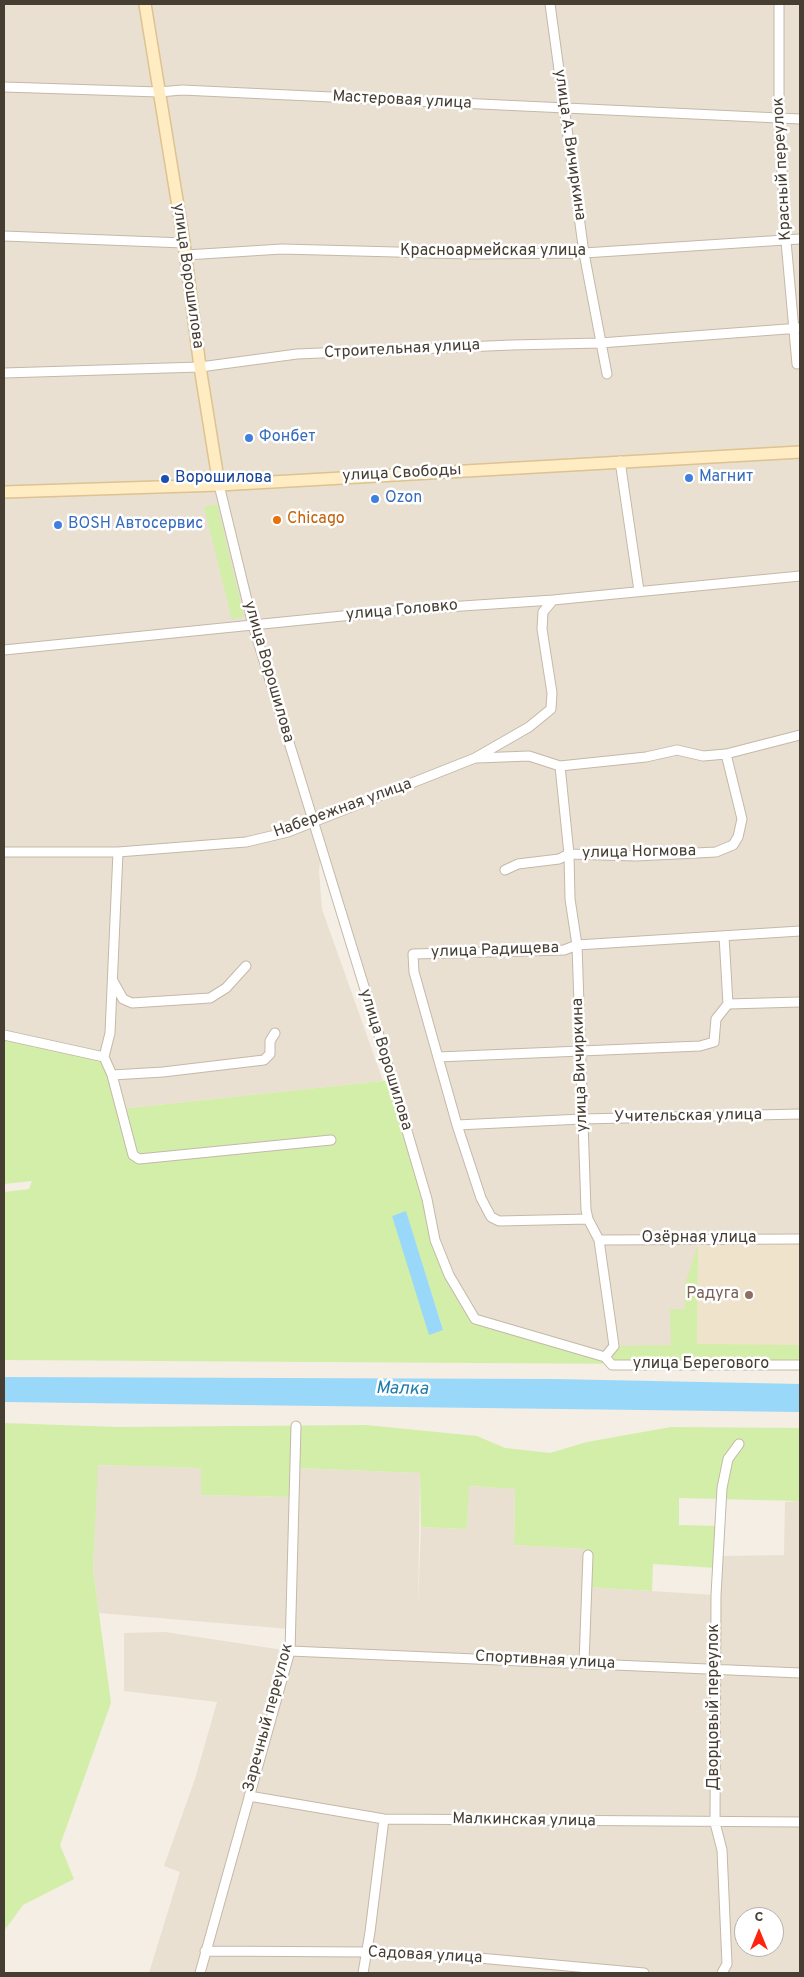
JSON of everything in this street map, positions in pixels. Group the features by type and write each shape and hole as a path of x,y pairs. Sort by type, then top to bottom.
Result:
{"main road":[{"name":"улица Ворошилова","path":"145,4 186,255 200,368 219,485"},
{"name":"улица Свободы","path":"4,492 219,485 800,452"}],"street":[{"name":"улица А. Вичиркина","path":"550,4 584,253 600,343 608,374"},
{"name":"Красный переулок","path":"778,4 779,118 786,241 797,329 797,364"},
{"name":"Мастеровая улица","path":"4,87 159,92 192,90 800,119"},
{"path":"4,236 184,243"},
{"name":"Красноармейская улица","path":"186,255 282,249 471,254 584,253 800,239"},
{"name":"Строительная улица","path":"4,373 200,368 296,354 600,343 797,329"},
{"path":"620,462 639,591"},
{"name":"улица Ворошилова","path":"219,485 253,625 427,1199 435,1240 449,1274 475,1318"},
{"name":"улица Головко","path":"4,650 402,610 553,600 800,576"},
{"name":"Набережная улица","path":"4,852 118,852 246,842 288,832 313,823 475,758 529,727 552,709 552,693 542,629 543,612 553,600"},
{"name":"Набережная улица","path":"475,758 529,756 560,766 646,757 677,750 703,756 726,754 800,735"},
{"name":"улица Ногмова","path":"505,870 518,864 559,859 569,854 636,856 716,852 733,845 741,825 726,754"},
{"name":"улица Вичиркина","path":"560,766 569,854 570,899 578,945 582,1119 588,1219 599,1240 614,1346 605,1357"},
{"path":"118,852 110,1033 104,1057 112,1075 133,1156 139,1158 331,1140"},
{"name":"улица Радищева","path":"588,1219 499,1221 491,1217 485,1206 457,1125 414,972 413,954 564,950 578,945 800,931"},
{"path":"438,1057 709,1044 714,1042 716,1037 716,1019 728,1004 724,936"},
{"path":"113,981 123,999 132,1003 210,998 226,988 246,966"},
{"path":"728,1004 800,1002"},
{"path":"112,1075 163,1072 264,1060 270,1054 270,1041 274,1033"},
{"path":"4,1035 104,1057"},
{"name":"Учительская улица","path":"457,1125 582,1119 800,1114"},
{"name":"Озёрная улица","path":"599,1240 800,1239"},
{"name":"улица Берегового","path":"475,1318 605,1357 612,1365 800,1365"},
{"name":"Заречный переулок","path":"200,1973 290,1651 296,1426"},
{"name":"Дворцовый переулок","path":"722,1973 728,1964 722,1850 715,1823 716,1595 722,1488 728,1459 739,1444"},
{"path":"584,1663 588,1555"},
{"name":"Спортивная улица","path":"290,1651 800,1673"},
{"name":"Малкинская улица","path":"249,1796 384,1819 715,1823 800,1822"},
{"path":"363,1973 384,1819"},
{"name":"Садовая улица","path":"205,1951 366,1952 479,1958 644,1973"}],"shaded area":[{"path":"4,4 800,4 800,1239 698,1239 697,1345 605,1357 475,1319 449,1275 321,852 319,870 322,909 383,1081 120,1109 4,1035"},
{"name":"Радуга","path":"800,1243 800,1345 697,1345 698,1245"},
{"path":"97,1465 201,1468 202,1495 295,1497 296,1468 420,1473 418,1605 421,1527 467,1529 468,1486 515,1489 514,1545 586,1549 587,1587 715,1595 717,1561 723,1556 784,1555 785,1502 800,1501 800,1973 149,1973 180,1872 164,1866 195,1779 217,1702 124,1691 124,1633 165,1632 290,1651 290,1629 99,1613 93,1569"}],"green space":[{"path":"217,504 244,616 232,620 204,507"},
{"path":"4,1035 104,1057 120,1109 392,1080 435,1240 475,1319 605,1357 614,1346 671,1345 670,1309 685,1309 684,1287 698,1245 697,1344 800,1345 800,1365 4,1360 4,1192 29,1189 32,1181 4,1184","holes":["406,1212 443,1330 392,1216"]},
{"path":"4,1423 118,1427 366,1425 477,1436 505,1448 550,1453 587,1442 671,1427 800,1428 800,1501 679,1498 679,1525 720,1526 717,1568 653,1564 652,1591 586,1587 586,1549 514,1545 515,1489 469,1486 467,1529 421,1527 420,1473 297,1468 295,1497 201,1495 201,1468 98,1465 93,1569 111,1703 60,1845 74,1879 23,1905 4,1931"}],"water":[{"path":"406,1211 443,1330 429,1335 392,1216"},
{"name":"Малка","path":"4,1377 555,1379 800,1384 800,1412 4,1402"}],"place":[{"name":"Фонбет","path":"249,438"},
{"name":"Магнит","path":"689,478"},
{"name":"Ворошилова","path":"165,479"},
{"name":"Ozon","path":"375,499"},
{"name":"Chicago","path":"277,520"},
{"name":"BOSH Автосервис","path":"58,525"},
{"name":"Радуга","path":"749,1295"}]}
